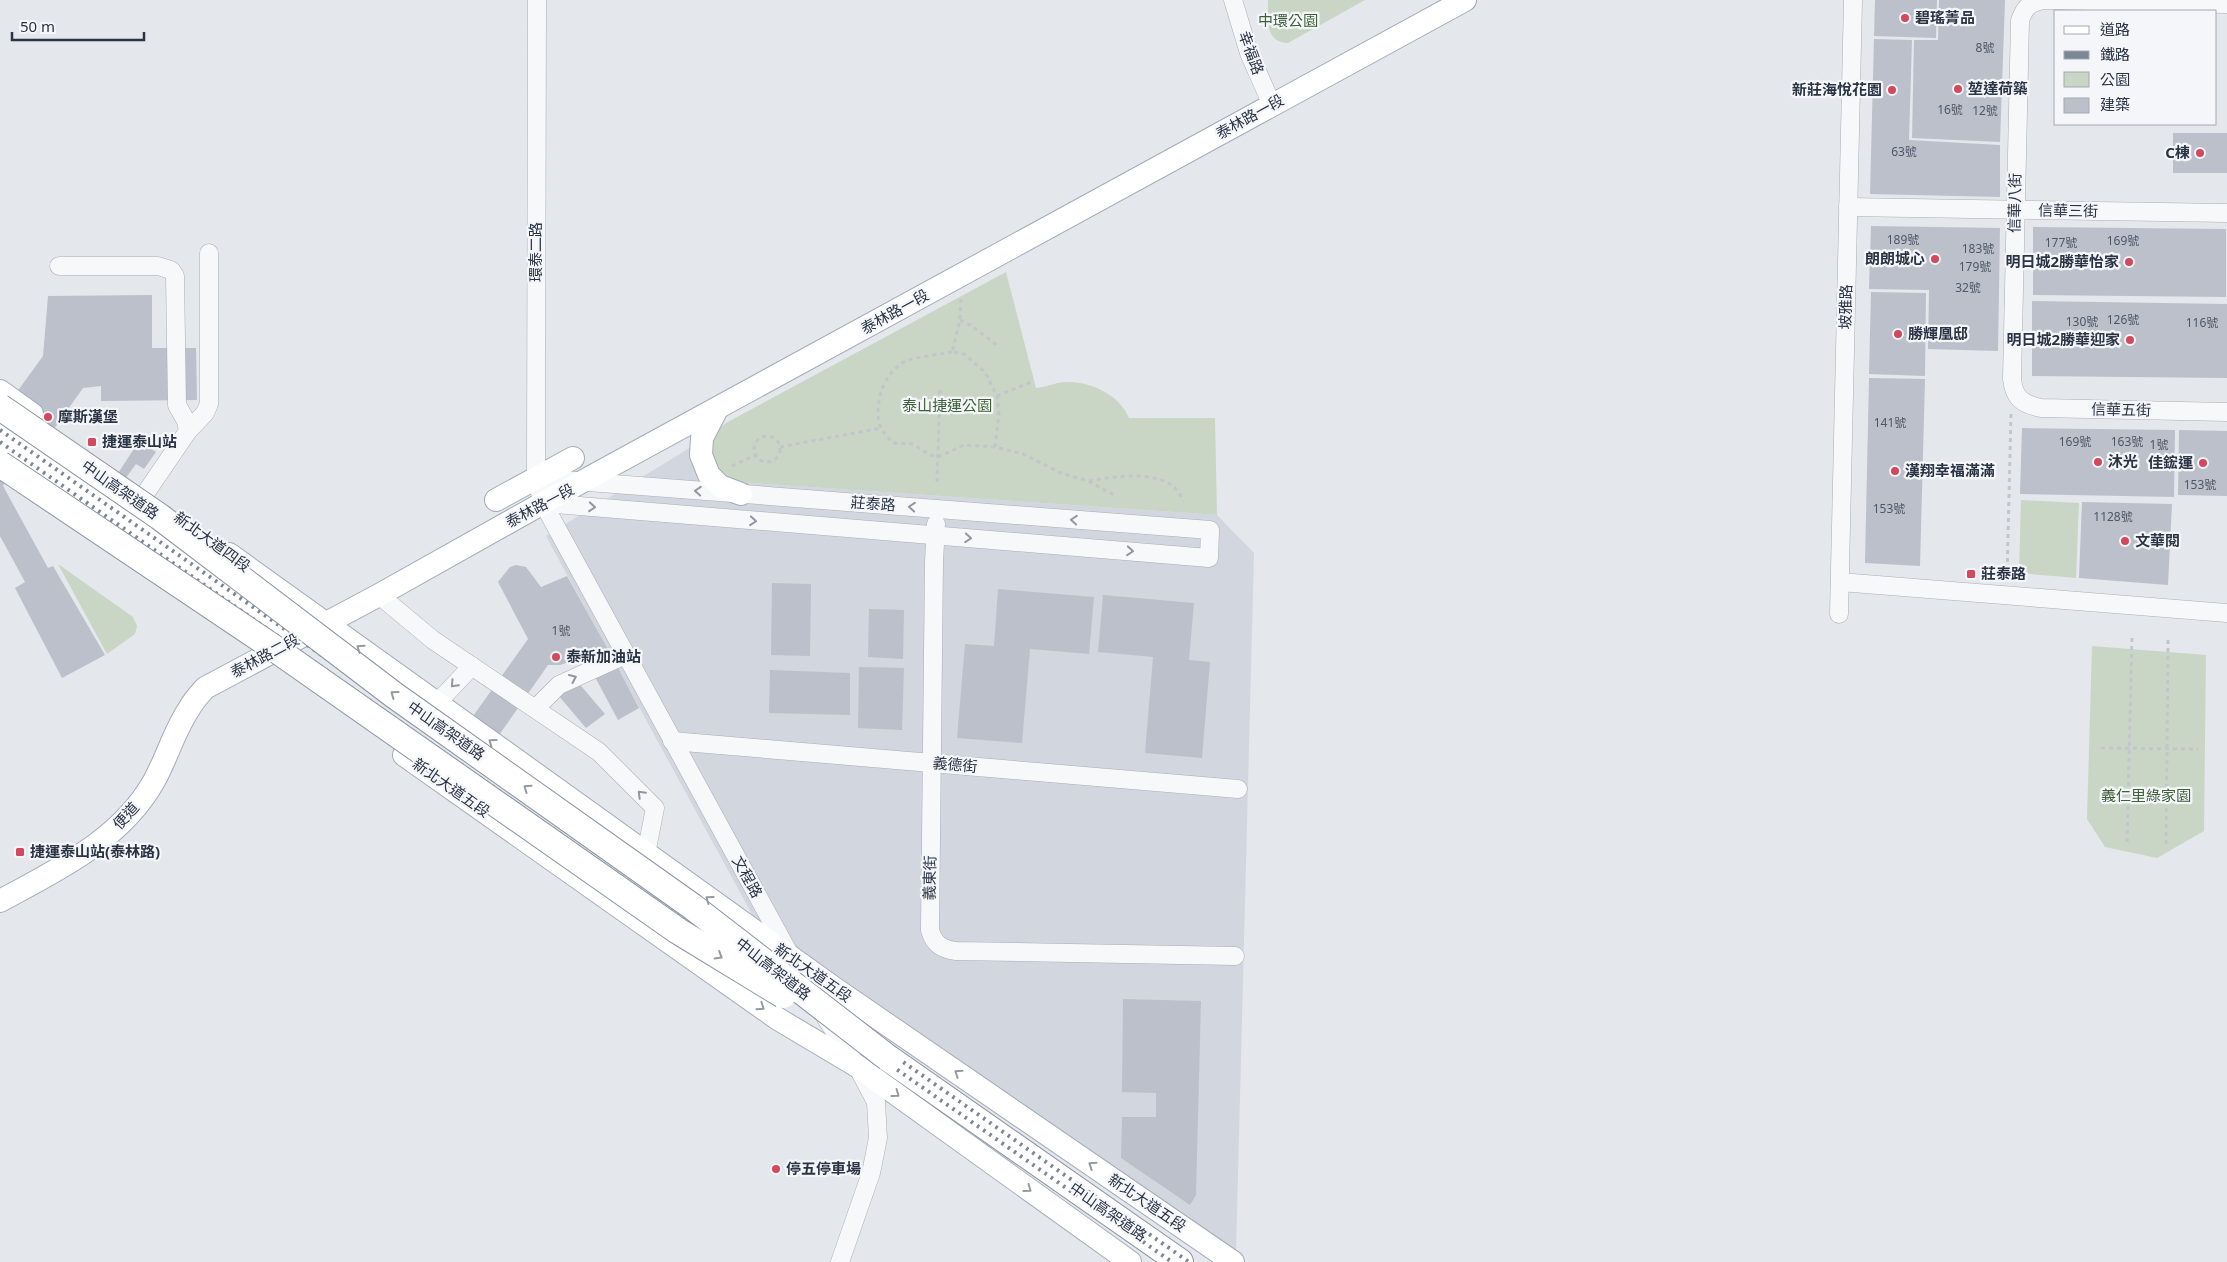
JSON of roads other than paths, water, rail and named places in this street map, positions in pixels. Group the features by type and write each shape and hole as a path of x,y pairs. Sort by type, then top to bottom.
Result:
{"highway":[{"name":"中山高架道路","path":"0,407 160,517 394,695 693,907 888,1058 1180,1262"},
{"path":"0,436 269,624 326,624"},
{"name":"中山高架道路","path":"0,464 271,646 678,931 888,1058"},
{"path":"264,656 269,624"}],"main road":[{"name":"泰林路一段","path":"326,624 543,503 1465,0"},
{"name":"新北大道四段","path":"0,392 326,624"},
{"path":"717,409 702,438 701,455 709,475 720,486 741,494"},
{"name":"泰林路一段","path":"496,500 573,458"},
{"path":"0,477 264,656"},
{"name":"泰林路二段","path":"205,688 326,624"},
{"name":"新北大道五段","path":"326,624 791,958 1233,1262"},
{"name":"新北大道五段","path":"264,656 778,1019 856,1066 1130,1262"},
{"name":"便道","path":"0,901 65,865 106,838 128,816 154,782 189,709 205,688"},
{"path":"543,854 561,854 576,841 580,832 579,805"}],"street":[{"name":"環泰二路","path":"537,0 536,478 543,503"},
{"name":"幸福路","path":"1233,0 1249,54 1272,105"},
{"name":"坡雅路","path":"1839,614 1853,0"},
{"name":"信華八街","path":"2018,399 2013,390 2012,379 2015,210 2020,21 2026,7 2042,0 2219,3"},
{"name":"信華三街","path":"1848,207 2227,214"},
{"path":"145,494 188,431 205,413 209,404 210,253"},
{"path":"59,266 158,266 172,270 176,284 177,405 186,421 188,431"},
{"name":"信華五街","path":"2018,399 2028,405 2041,408 2227,412"},
{"name":"莊泰路","path":"536,478 1210,530 1209,558 543,503"},
{"name":"文程路","path":"543,503 791,958 876,1102 878,1138 871,1173 840,1262"},
{"name":"義東街","path":"938,509 932,763 930,930 932,939 946,950 956,951 1235,956"},
{"path":"1840,582 2227,612"},
{"path":"379,595 433,640 599,752 655,808 646,854"},
{"path":"536,708 559,685 625,655"},
{"path":"437,703 472,666"},
{"name":"義德街","path":"672,741 1238,789"}],"railway":[{"path":"0,430 1189,1262"},
{"path":"0,442 1172,1262"}],"place":[{"name":"碧瑤菁品","path":"1905,18"},
{"name":"堃達荷築","path":"1958,89"},
{"name":"新莊海悅花園","path":"1892,90"},
{"name":"C棟","path":"2200,153"},
{"name":"朗朗城心","path":"1935,259"},
{"name":"明日城2勝華怡家","path":"2129,262"},
{"name":"勝輝凰邸","path":"1898,334"},
{"name":"明日城2勝華迎家","path":"2130,340"},
{"name":"摩斯漢堡","path":"48,417"},
{"name":"捷運泰山站","path":"92,442"},
{"name":"沐光","path":"2098,462"},
{"name":"佳鋐運","path":"2203,463"},
{"name":"漢翔幸福滿滿","path":"1895,471"},
{"name":"文華閱","path":"2125,541"},
{"name":"莊泰路","path":"1971,574"},
{"name":"泰新加油站","path":"556,657"},
{"name":"捷運泰山站(泰林路)","path":"20,852"},
{"name":"停五停車場","path":"776,1169"}],"park label":[{"name":"中環公園","path":"1288,21"},
{"name":"泰山捷運公園","path":"947,406"},
{"name":"義仁里綠家園","path":"2146,796"}]}
